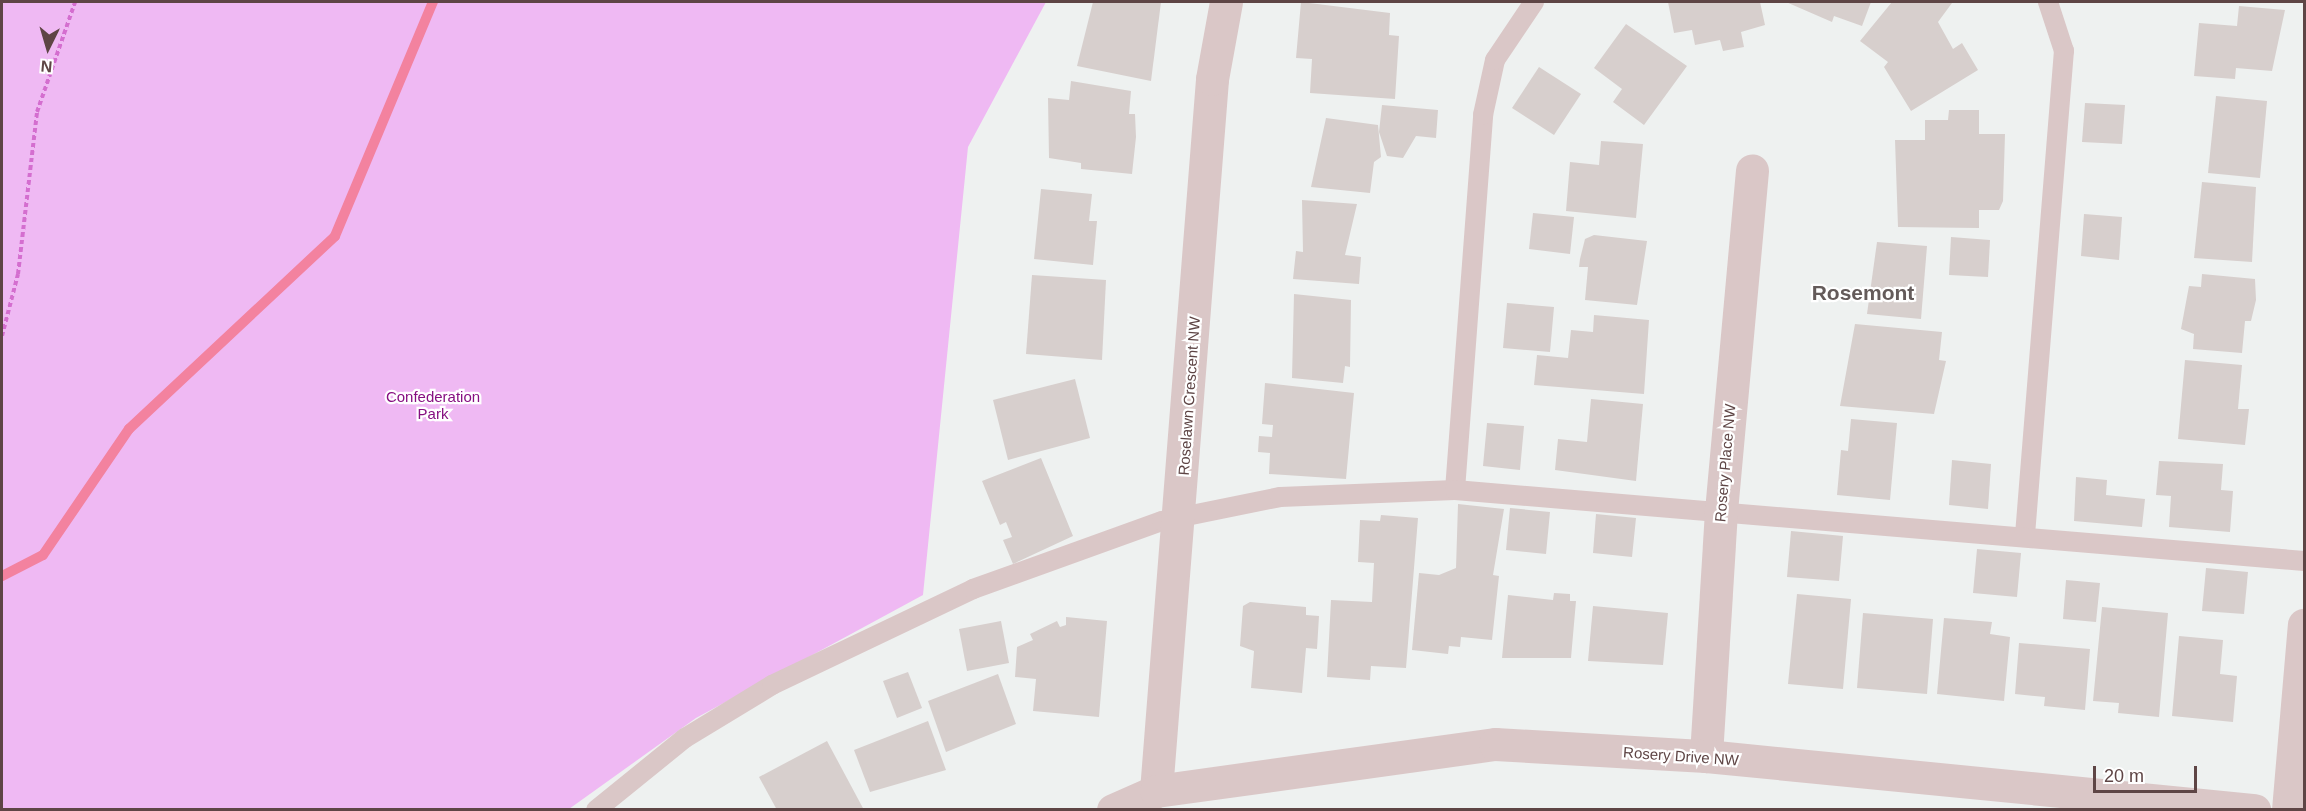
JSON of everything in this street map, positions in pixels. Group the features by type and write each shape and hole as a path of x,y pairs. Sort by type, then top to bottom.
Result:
{"street":[{"name":"Roselawn Crescent NW","path":"1156,791 1180,518 1212,79 1226,2"},
{"name":"Rosery Place NW","path":"1706,756 1721,511 1752,170"},
{"path":"2288,810 2304,625"},
{"name":"Rosery Drive NW","path":"1113,810 1156,791 1495,744 1706,756 2254,810"}],"lane":[{"path":"1455,490 1483,115 1495,60 1534,2"},
{"path":"2025,535 2064,51 2048,2"},
{"path":"596,810 685,738 772,685 973,589 1180,518 1280,497 1455,490 2025,535 2304,561"}],"path":[{"path":"2,336 18,274 37,112 75,2"}],"green space":[{"name":"Confederation Park","path":"2,2 1046,2 968,147 923,595 696,718 569,809 2,810"}],"building":[{"path":"1093,2 1161,2 1151,81 1077,66"},
{"path":"1301,2 1390,13 1389,35 1399,36 1395,99 1310,93 1312,59 1296,58"},
{"path":"1668,2 1760,2 1765,25 1741,32 1744,47 1723,51 1720,40 1695,45 1692,30 1674,33"},
{"path":"1786,2 1871,2 1862,26 1834,16 1832,22"},
{"path":"1892,2 1952,3 1938,22 1953,49 1962,43 1978,70 1911,111 1884,67 1888,62 1860,41"},
{"path":"2239,6 2285,10 2272,71 2236,68 2235,79 2194,76 2199,23 2237,26"},
{"path":"1626,24 1687,66 1644,125 1613,102 1622,89 1594,68"},
{"path":"1539,67 1581,94 1554,135 1512,108"},
{"path":"1071,81 1131,91 1129,114 1135,114 1136,137 1132,174 1081,169 1081,163 1049,158 1048,98 1069,100"},
{"path":"2216,96 2267,101 2260,178 2208,173"},
{"path":"2085,103 2125,105 2122,144 2082,142"},
{"path":"1382,105 1438,110 1436,138 1416,136 1403,158 1387,156 1379,132"},
{"path":"1949,110 1979,110 1979,134 2005,134 2003,201 1999,210 1979,210 1979,228 1898,227 1895,140 1925,140 1925,120 1948,120"},
{"path":"1326,118 1378,125 1381,157 1374,162 1370,193 1311,187"},
{"path":"1601,141 1643,144 1636,218 1566,211 1570,162 1599,165"},
{"path":"2202,182 2256,187 2252,262 2194,258"},
{"path":"1041,189 1092,194 1089,221 1097,221 1093,265 1034,259"},
{"path":"1302,200 1357,204 1345,255 1361,257 1359,284 1293,279 1296,251 1303,252"},
{"path":"1533,213 1574,217 1570,254 1529,249"},
{"path":"2084,214 2122,217 2119,260 2081,256"},
{"path":"1594,235 1647,241 1637,305 1585,300 1588,267 1579,267 1580,259 1585,239"},
{"path":"1951,237 1990,240 1988,277 1949,275"},
{"path":"1877,242 1927,246 1921,319 1867,314"},
{"path":"2202,274 2255,279 2256,300 2251,321 2245,321 2242,353 2193,349 2194,334 2181,329 2189,286 2201,287"},
{"path":"1032,275 1106,280 1102,360 1026,354"},
{"path":"1294,294 1351,300 1350,367 1345,366 1343,383 1292,378"},
{"path":"1507,303 1554,307 1550,352 1503,348"},
{"path":"1594,315 1649,320 1644,394 1534,385 1537,355 1568,358 1571,330 1593,332"},
{"path":"1855,324 1942,332 1939,360 1946,361 1934,414 1840,406"},
{"path":"2185,360 2242,365 2238,409 2249,409 2245,445 2178,439"},
{"path":"1075,379 1090,438 1008,460 993,400"},
{"path":"1265,383 1354,393 1346,479 1269,474 1270,453 1258,452 1259,436 1272,437 1273,425 1262,424"},
{"path":"1591,399 1643,404 1636,481 1555,470 1558,439 1587,442"},
{"path":"1851,419 1897,423 1890,500 1837,495 1841,450 1848,451"},
{"path":"1487,423 1524,426 1520,470 1483,466"},
{"path":"1041,458 1073,536 1013,564 1003,540 1012,537 1006,522 1000,525 982,481"},
{"path":"1952,460 1991,464 1988,509 1949,505"},
{"path":"2159,461 2223,464 2221,490 2233,491 2230,532 2169,527 2171,496 2156,495"},
{"path":"2076,477 2107,480 2106,495 2145,499 2142,527 2074,521"},
{"path":"1458,504 1504,509 1493,575 1499,576 1492,640 1461,637 1460,647 1449,646 1448,654 1412,650 1419,573 1439,575 1456,568"},
{"path":"1510,508 1550,512 1546,554 1506,550"},
{"path":"1596,514 1636,518 1632,557 1593,553"},
{"path":"1381,515 1418,518 1406,668 1371,666 1370,680 1327,677 1331,600 1372,602 1374,563 1358,562 1360,520 1380,521"},
{"path":"1791,531 1843,536 1839,581 1787,577"},
{"path":"1977,549 2021,553 2017,597 1973,593"},
{"path":"2206,568 2248,572 2244,614 2202,611"},
{"path":"2066,580 2100,583 2096,622 2063,619"},
{"path":"1554,593 1570,594 1570,601 1576,601 1571,658 1502,658 1508,595 1553,600"},
{"path":"1797,594 1851,599 1843,689 1788,684"},
{"path":"1250,602 1306,607 1306,615 1319,616 1317,649 1306,648 1302,693 1251,688 1254,651 1240,646 1243,606"},
{"path":"1593,606 1668,613 1663,665 1588,661"},
{"path":"2102,607 2168,613 2159,717 2118,713 2119,703 2093,701"},
{"path":"1863,613 1933,619 1927,694 1857,688"},
{"path":"1066,617 1107,621 1099,717 1033,711 1036,679 1015,677 1017,647 1033,640 1030,634 1057,621 1060,627 1066,625"},
{"path":"1944,618 1992,622 1990,634 2010,637 2004,701 1937,694"},
{"path":"1001,621 1009,663 967,671 959,629"},
{"path":"2179,636 2223,640 2220,674 2237,676 2233,722 2172,716"},
{"path":"2019,643 2090,649 2085,710 2044,706 2045,697 2015,694"},
{"path":"908,672 922,708 897,718 883,681"},
{"path":"998,674 1016,724 946,752 928,701"},
{"path":"928,721 946,770 870,792 854,750"},
{"path":"827,741 864,810 777,810 759,777"}],"waterway":[{"path":"2,576 43,555 129,429 335,236 433,2"}],"district":[{"name":"Rosemont","path":"1863,293"}]}
